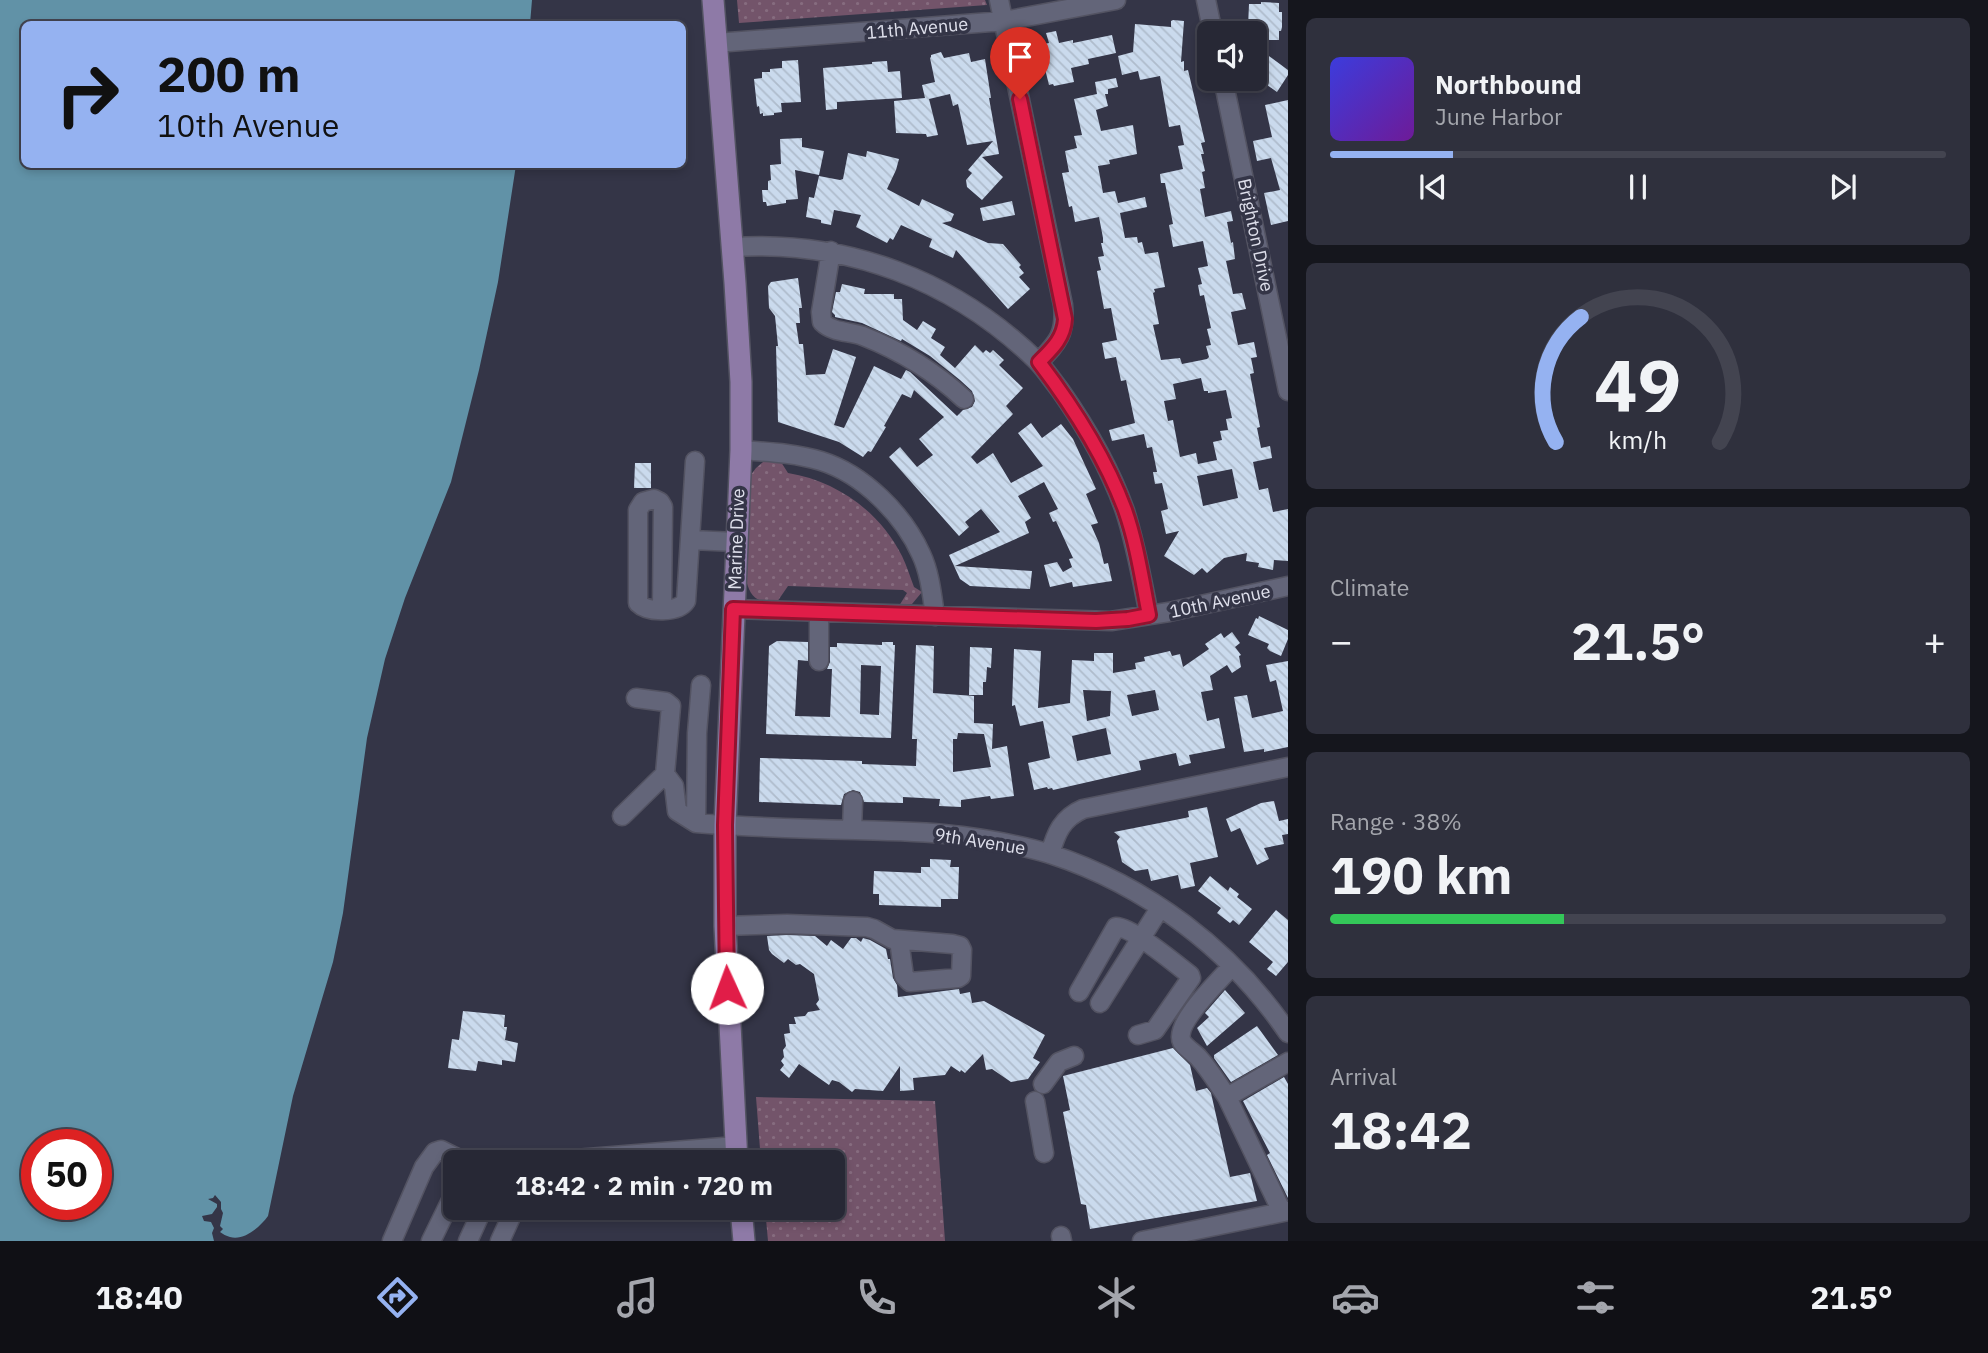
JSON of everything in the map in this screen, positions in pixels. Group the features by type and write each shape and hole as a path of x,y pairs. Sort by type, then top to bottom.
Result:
{"main road":[{"name":"Marine Drive","path":"713,0 739,345 741,450 725,825 725,926 736,1150"},
{"path":"742,1220 744,1241"}],"street":[{"path":"999,0 1065,319 1059,339 1039,362"},
{"name":"11th Avenue","path":"716,43 1004,21 1116,0"},
{"path":"1206,0 1210,21"},
{"name":"Brighton Drive","path":"1226,91 1288,391"},
{"path":"733,247 778,246 831,251 890,267 943,291 966,305 999,328 1039,362 1082,423 1116,490 1135,548 1149,615"},
{"path":"831,251 821,312 822,322 829,328 862,336 926,367 964,399"},
{"path":"741,450 793,455 840,469 896,515 921,554 928,574 934,616"},
{"path":"662,609 664,511 662,505 654,499 643,502 638,510 638,603 642,607 662,609 677,608 685,603 695,461"},
{"path":"691,540 737,542"},
{"name":"10th Avenue","path":"733,609 829,609 934,616 1103,621 1149,615 1288,586"},
{"path":"819,661 829,609"},
{"path":"696,823 697,733 701,685"},
{"path":"636,698 666,702 671,706 666,774 674,786 677,811 696,823"},
{"name":"9th Avenue","path":"696,823 962,836 1012,844 1050,854 1054,838 1066,818 1083,809 1288,767"},
{"path":"622,816 666,774"},
{"path":"852,830 853,801"},
{"path":"1050,854 1109,878 1192,930 1279,1008 1288,1033"},
{"path":"1100,1003 1160,908"},
{"path":"725,926 787,924 867,927 899,940"},
{"path":"1079,992 1116,927 1121,926 1141,938 1191,978 1155,1030 1138,1035"},
{"path":"1142,1241 1176,1237 1285,1211 1227,1097 1199,1058 1183,1043 1181,1034 1195,1008 1232,966"},
{"path":"1043,1084 1059,1062 1074,1056"},
{"path":"1227,1097 1288,1062"},
{"path":"1035,1101 1044,1153"},
{"path":"392,1241 424,1167 435,1152 443,1151"},
{"path":"431,1241 443,1214"},
{"path":"468,1241 477,1220"},
{"path":"500,1241 509,1220"}],"shaded area":[{"path":"737,0 985,0 987,5 739,23"},
{"path":"763,462 781,462 788,473 806,477 840,491 869,513 893,540 914,587 922,592 912,604 899,606 907,593 903,590 788,586 777,602 765,602 753,596 746,580 750,476"},
{"path":"756,1097 935,1101 945,1241 768,1241 766,1220 845,1220 845,1150 760,1150"}],"water":[{"path":"0,0 532,0 530,21 21,21 21,168 516,168 498,282 451,482 405,598 385,659 367,738 343,913 333,962 293,1096 268,1216 246,1235 235,1238 227,1236 220,1232 223,1229 220,1226 223,1213 221,1202 215,1195 208,1199 217,1204 217,1207 212,1214 202,1216 204,1221 211,1222 214,1228 214,1241 0,1241"}],"building":[{"path":"1279,3 1282,27 1279,40 1267,40 1267,21 1248,21 1249,4"},
{"path":"1171,21 1184,21 1181,62 1184,61 1184,71 1188,70 1205,142 1201,143 1204,154 1201,154 1205,188 1200,189 1205,217 1231,211 1233,221 1227,222 1235,259 1226,261 1233,294 1242,293 1246,309 1231,312 1238,345 1254,342 1257,357 1251,358 1254,373 1250,374 1260,427 1257,428 1261,448 1270,446 1272,458 1253,462 1259,490 1268,488 1273,512 1288,509 1288,561 1274,560 1273,570 1258,567 1259,563 1246,561 1247,553 1224,558 1207,573 1202,568 1194,575 1164,556 1179,531 1166,534 1161,511 1168,509 1162,483 1155,484 1153,472 1157,472 1152,447 1147,448 1144,434 1112,441 1109,430 1135,423 1126,380 1121,381 1116,357 1105,359 1102,343 1117,340 1111,308 1104,309 1097,271 1101,270 1098,257 1104,256 1101,243 1103,238 1099,217 1075,222 1062,173 1069,172 1065,151 1077,148 1074,136 1082,135 1074,99 1097,94 1095,82 1116,78 1118,87 1108,89 1108,94 1105,94 1108,106 1096,110 1101,131 1133,125 1137,154 1109,160 1110,164 1098,166 1103,193 1115,191 1118,203 1145,197 1147,207 1120,213 1125,238 1137,237 1138,243 1142,242 1145,254 1158,252 1165,287 1154,289 1159,324 1153,325 1161,360 1180,358 1182,364 1207,359 1209,357 1206,346 1211,345 1207,329 1211,328 1204,295 1200,296 1198,285 1202,284 1198,268 1208,266 1203,241 1173,247 1169,225 1173,224 1165,183 1161,183 1160,174 1183,169 1178,146 1184,145 1180,125 1169,127 1160,76 1140,80 1138,71 1122,75 1118,56 1133,52 1135,24 1171,27","holes":["1201,378 1204,391 1208,393 1226,390 1232,418 1226,419 1228,430 1220,431 1222,440 1213,442 1217,460 1198,464 1196,453 1180,457 1173,420 1168,421 1164,401 1176,399 1173,384","1232,469 1238,498 1203,506 1197,476"]},
{"path":"1056,31 1059,43 1112,35 1116,53 1088,59 1089,64 1071,68 1074,82 1049,85 1039,45 1049,43 1046,33"},
{"path":"941,52 944,58 969,53 971,62 985,59 999,154 982,157 1003,177 982,200 967,187 966,180 972,173 968,170 993,141 967,145 958,104 953,106 950,94 929,99 938,135 927,137 926,134 896,133 894,101 925,98 922,85 935,82 931,55"},
{"path":"1267,55 1288,70 1288,75 1277,92 1267,85"},
{"path":"798,60 801,102 781,103 782,112 763,116 759,106 757,107 754,79 762,78 762,72 782,68 782,61"},
{"path":"887,61 888,72 900,71 902,98 837,102 837,109 826,110 823,68"},
{"path":"1288,100 1288,221 1271,225 1264,193 1280,190 1271,158 1257,161 1253,141 1272,137 1265,105"},
{"path":"802,138 802,147 824,151 819,175 795,170 798,199 767,206 766,202 763,202 762,190 768,190 768,181 771,180 770,165 781,164 780,139"},
{"path":"867,151 899,159 887,189 919,206 922,199 954,214 951,221 942,223 988,243 1003,244 1021,265 1019,267 1024,273 1019,277 1030,289 1008,309 956,250 953,258 929,247 932,239 901,225 893,240 890,238 887,243 856,227 861,215 834,210 831,225 806,217 809,197 814,198 819,176 843,179 848,153 866,157"},
{"path":"1012,201 1015,215 983,221 980,208"},
{"path":"798,278 802,308 799,308 800,323 796,323 799,344 803,344 806,375 825,374 833,349 856,357 834,425 844,428 874,366 901,379 906,370 910,372 957,416 972,407 975,401 972,391 960,380 930,356 902,339 901,341 862,323 835,317 832,312 836,292 840,292 842,284 865,289 864,294 894,294 894,299 902,299 903,320 917,330 923,321 936,329 931,338 945,347 940,355 955,368 975,345 983,353 993,350 1004,360 999,365 1023,388 1006,406 1013,414 971,457 977,464 993,453 1011,483 1043,466 1018,433 1031,423 1042,438 1061,424 1073,439 1096,489 1086,494 1098,523 1091,525 1104,564 1108,563 1112,581 1073,587 1072,582 1050,587 1044,565 1057,562 1063,572 1072,567 1069,559 1073,558 1056,521 1053,522 1049,513 1058,509 1044,482 1018,496 1031,518 1025,522 1029,533 955,566 1032,571 1030,589 970,586 960,579 949,555 1000,532 981,509 965,522 969,527 959,536 889,457 900,447 917,467 933,455 919,439 944,417 914,390 911,398 902,394 871,452 868,451 863,457 839,442 778,422 778,346 775,316 769,308 768,286 771,282"},
{"path":"635,463 651,463 651,488 634,488"},
{"path":"1259,616 1288,630 1288,639 1281,656 1267,648 1269,644 1248,635"},
{"path":"1232,632 1240,643 1235,647 1241,655 1241,667 1232,673 1227,665 1210,676 1213,690 1201,692 1207,721 1219,718 1225,748 1189,755 1191,763 1179,766 1176,753 1139,761 1141,770 1053,790 1047,787 1034,790 1028,763 1050,758 1043,721 1020,726 1015,705 1012,706 1014,649 1041,651 1038,708 1070,703 1072,660 1094,661 1094,653 1113,653 1113,673 1136,669 1135,663 1145,661 1144,657 1170,651 1172,656 1180,654 1183,667 1209,649 1205,644 1221,633 1224,638","holes":["1083,690 1111,691 1110,716 1087,721","1155,690 1159,710 1132,716 1127,695","1106,728 1111,754 1077,761 1072,736"]},
{"path":"777,641 808,642 808,661 798,660 795,716 830,717 832,669 827,669 830,647 837,647 837,643 882,645 882,642 893,642 891,738 766,734 769,646","holes":["861,665 881,666 879,715 860,714"]},
{"path":"916,645 934,646 933,693 974,696 974,723 993,724 992,749 1007,746 1014,796 961,800 961,807 939,806 940,799 903,797 903,803 864,802 860,792 853,790 844,794 841,805 759,802 760,758 862,761 862,764 916,766 917,739 912,739","holes":["958,733 984,734 991,767 953,772 953,739 957,739"]},
{"path":"970,647 992,648 991,668 987,667 983,695 969,695"},
{"path":"1288,661 1288,747 1264,752 1264,749 1244,752 1234,697 1247,695 1252,718 1283,711 1276,680 1270,682 1266,665"},
{"path":"1274,801 1279,821 1288,819 1288,834 1282,835 1284,844 1264,848 1269,859 1257,865 1240,828 1231,832 1226,819 1261,803"},
{"path":"1207,807 1218,857 1190,863 1195,886 1181,889 1178,875 1151,881 1148,869 1135,871 1122,862 1117,841 1120,837 1114,832 1189,817 1188,811"},
{"path":"930,859 951,860 950,867 959,867 958,899 941,899 941,907 879,905 879,894 873,894 874,871 921,873 921,867 930,867"},
{"path":"1210,876 1228,891 1230,887 1239,894 1237,897 1252,909 1239,925 1233,920 1230,923 1217,913 1221,908 1198,891"},
{"path":"1276,910 1288,920 1288,962 1276,976 1267,969 1273,962 1249,942"},
{"path":"767,936 815,936 827,946 831,940 843,949 851,938 861,942 863,938 870,940 886,949 898,997 959,989 960,994 970,992 972,1003 984,1001 1045,1035 1033,1058 1040,1062 1028,1079 1011,1082 992,1069 986,1070 983,1054 965,1073 951,1066 945,1075 913,1078 914,1090 900,1091 900,1066 883,1091 855,1089 852,1092 832,1080 829,1085 799,1064 789,1078 780,1070 784,1065 781,1061 786,1046 784,1034 790,1033 789,1024 796,1024 794,1017 820,1010 816,1004 819,1000 814,974 788,959 784,963 769,950"},
{"path":"1225,990 1245,1013 1207,1046 1197,1028 1209,1017 1205,1013"},
{"path":"463,1011 505,1015 505,1040 518,1043 515,1062 502,1060 502,1065 478,1061 476,1071 448,1068 452,1039 459,1040"},
{"path":"1257,1026 1278,1055 1231,1082 1214,1055"},
{"path":"1173,1048 1190,1065 1196,1091 1207,1088 1211,1093 1230,1177 1250,1173 1257,1201 1090,1229 1086,1205 1081,1204 1063,1112 1070,1110 1063,1076"},
{"path":"1284,1077 1288,1084 1288,1198 1267,1155 1270,1153 1243,1101"}],"route":[{"path":"727,988 725,825 733,609 1096,621 1149,615 1135,548 1116,490 1082,423 1039,362 1059,339 1065,319 1020,99"}]}
